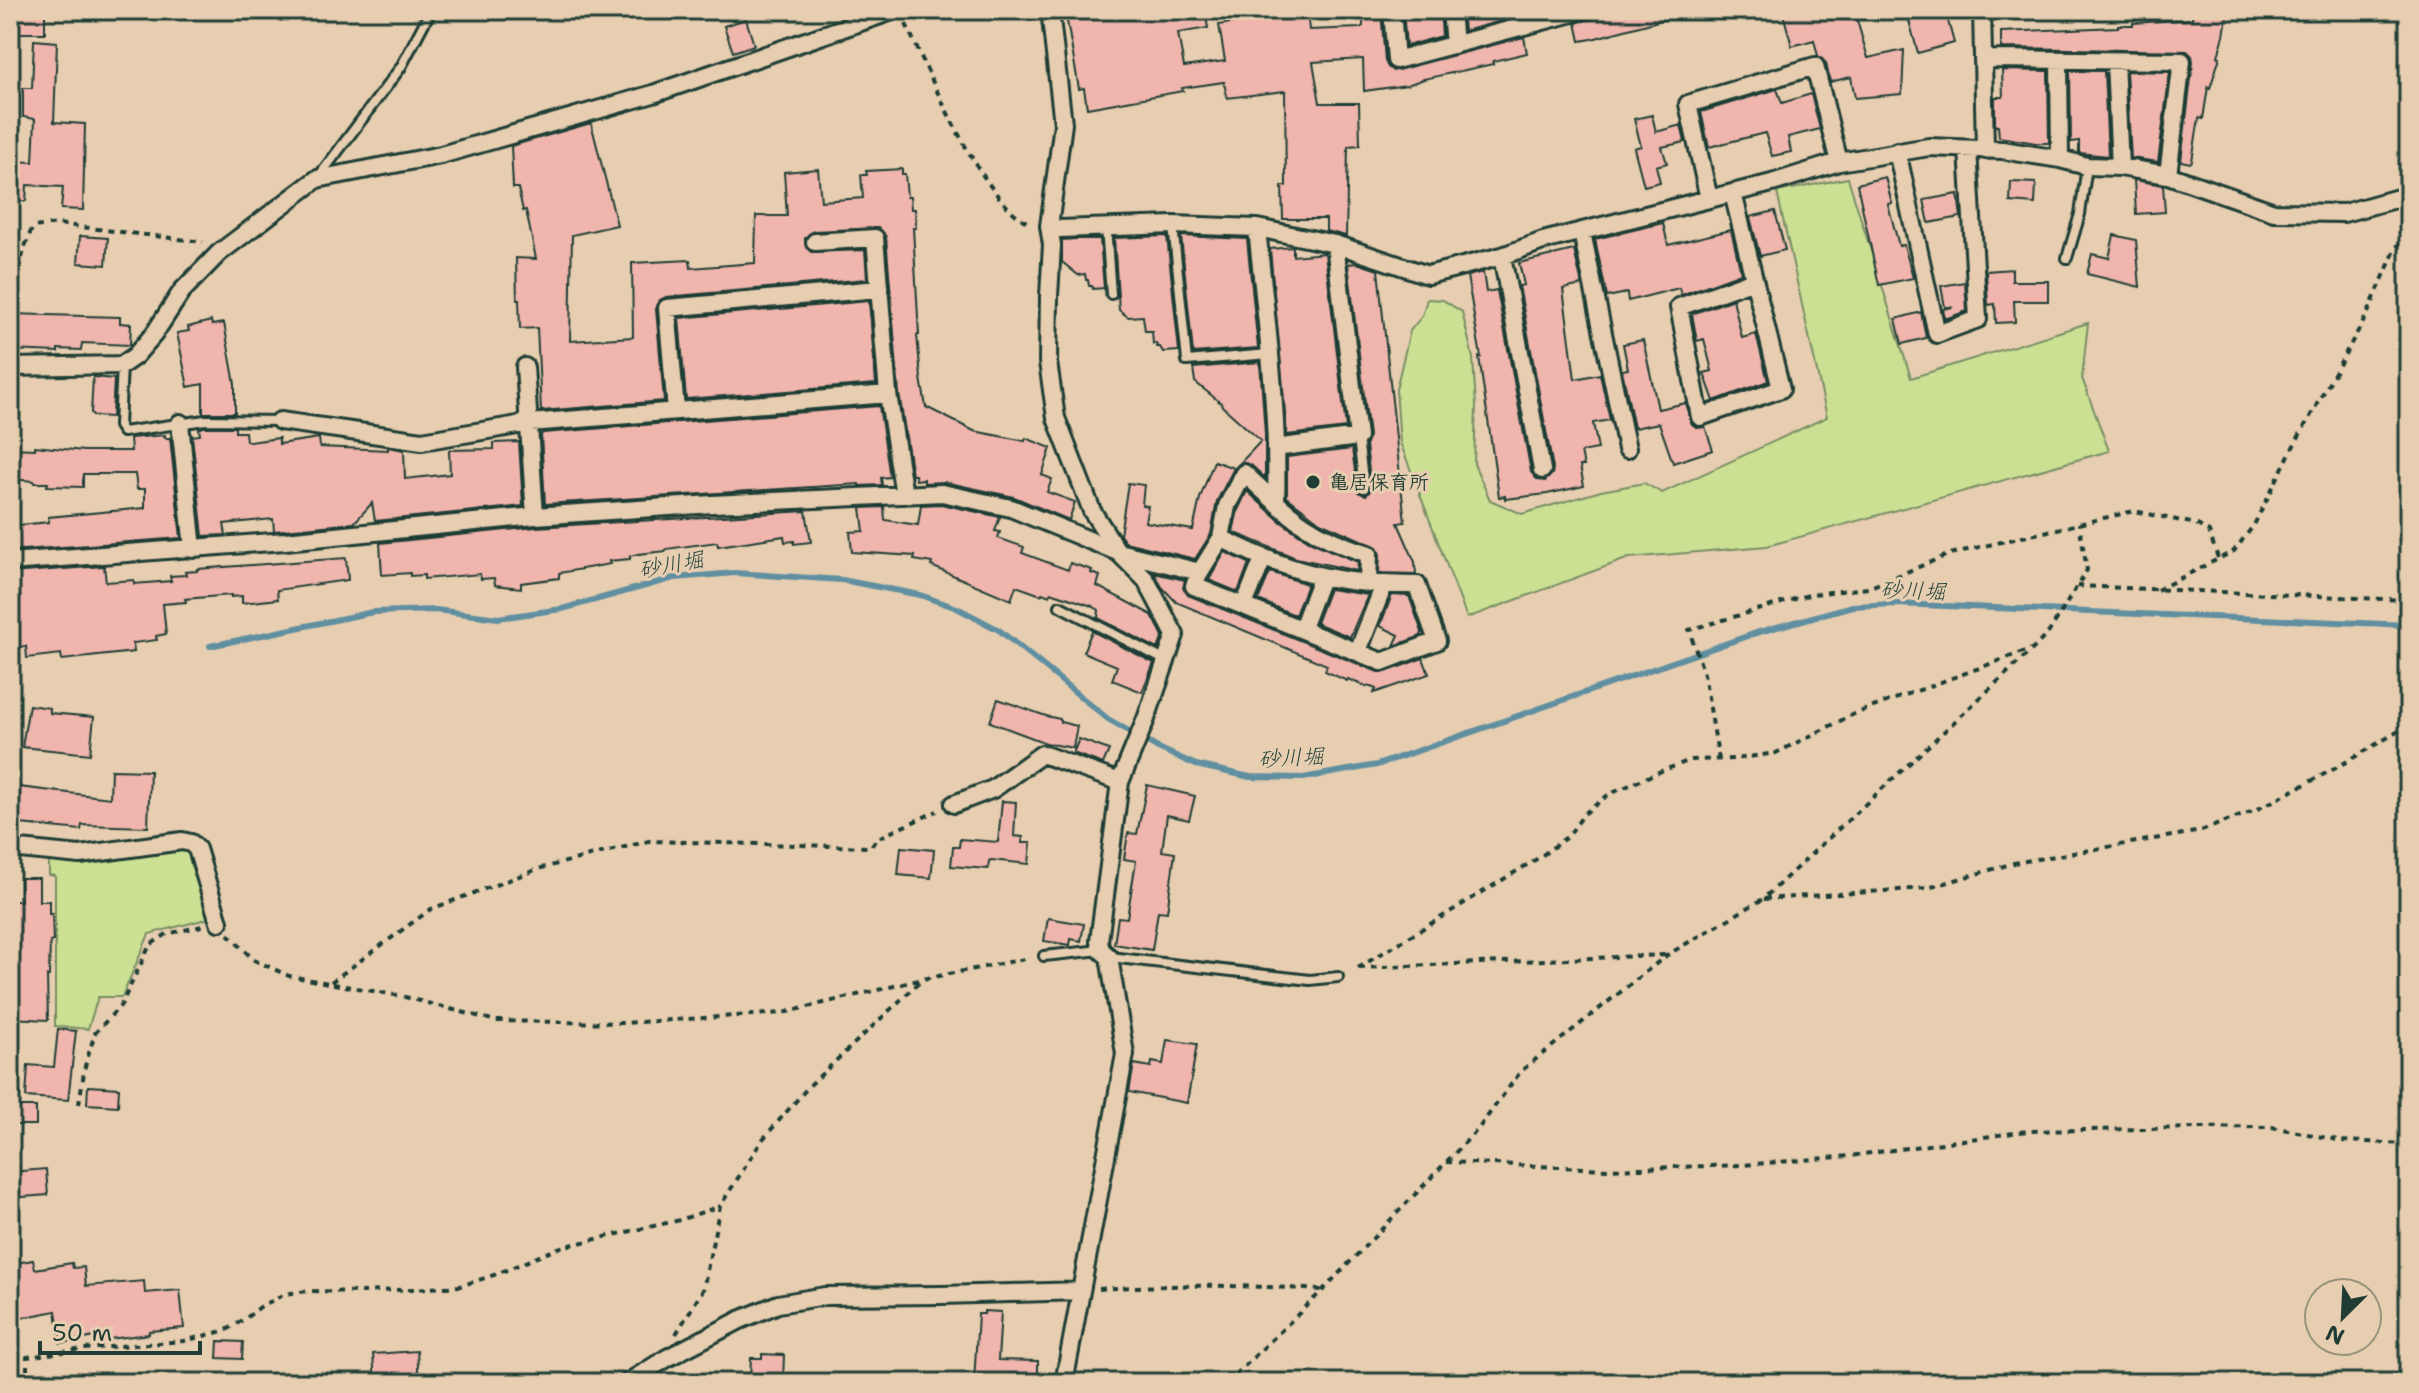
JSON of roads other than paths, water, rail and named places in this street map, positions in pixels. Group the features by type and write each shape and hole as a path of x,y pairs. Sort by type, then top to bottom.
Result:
{"street":[{"path":"10,367 122,365 135,356 182,291 219,253 317,179 441,155 653,94 895,10"},
{"path":"1050,10 1063,124 1049,226 1052,245 1048,362 1056,418 1092,511 1118,552 1146,580 1175,635 1120,782 1099,941 1105,953 1125,1054 1064,1383"},
{"path":"1392,10 1396,60 1571,11"},
{"path":"1451,10 1454,45"},
{"path":"1982,10 1985,150"},
{"path":"1983,59 2182,61 2168,175"},
{"path":"2059,61 2060,159"},
{"path":"2115,62 2120,167"},
{"path":"1709,199 1688,104 1815,66 1839,162"},
{"path":"1049,226 1060,229 1173,225 1257,228 1335,244 1428,275 1839,162 1929,147 1985,150 2168,175 2274,212 2344,213 2409,195"},
{"path":"1897,151 1937,334 1978,319 1968,149"},
{"path":"1733,193 1781,389 1700,417 1679,307 1754,280"},
{"path":"1257,228 1269,354 1276,502"},
{"path":"1582,232 1627,449"},
{"path":"815,242 875,238 888,394 904,495"},
{"path":"1275,448 1358,437 1335,244"},
{"path":"1502,256 1542,470"},
{"path":"676,411 667,308 878,289"},
{"path":"525,367 535,516"},
{"path":"280,421 422,441 530,423 888,394"},
{"path":"180,423 193,549"},
{"path":"1221,538 1263,559 1321,578 1376,585 1417,585 1437,641 1382,662 1194,586 1221,538 1227,506 1244,473 1292,518 1340,545 1369,554 1376,585 1358,651"},
{"path":"10,562 193,549 535,516 942,493 1011,508 1118,552 1200,572"},
{"path":"1244,605 1263,559"},
{"path":"1302,628 1321,578"},
{"path":"954,804 993,789 1042,754 1120,782"},
{"path":"10,848 80,855 182,841 191,843 197,849 219,922"},
{"path":"627,1383 667,1358 778,1304 825,1296 1081,1291"}],"lane":[{"path":"317,179 401,67 431,10"},
{"path":"2067,258 2080,214 2087,166"},
{"path":"1173,225 1187,361 1269,354"},
{"path":"1106,226 1111,294"},
{"path":"122,365 119,426 123,432 205,420 280,421"},
{"path":"1358,437 1364,488"},
{"path":"1060,606 1166,661"},
{"path":"1044,956 1105,953 1310,980 1338,977"}],"waterway":[{"name":"砂川堀","path":"210,646 373,612 436,610 498,618 562,609 674,578 735,573 842,580 920,595 957,608 999,630 1108,719 1158,748 1196,765 1250,777 1303,778 1377,765 1756,633 1852,606 1896,604 2409,625"}],"place":[{"name":"亀居保育所","path":"1313,482"}]}
